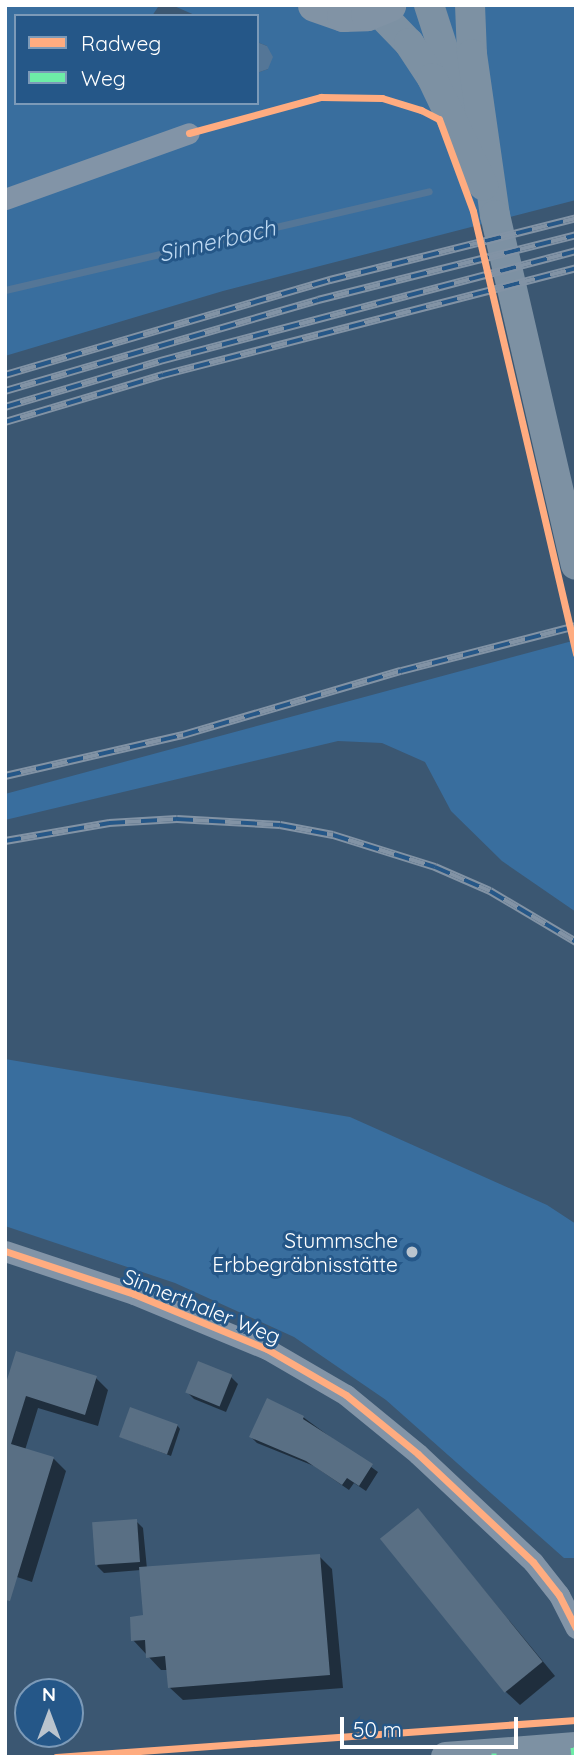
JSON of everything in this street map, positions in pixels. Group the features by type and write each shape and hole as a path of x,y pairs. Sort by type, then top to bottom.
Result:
{"main road":[{"path":"314,5 343,15 384,8 432,78 477,169 495,215"},
{"path":"429,5 469,131 477,169"},
{"path":"470,5 472,54 495,215 576,565"},
{"path":"446,1757 576,1747"}],"street":[{"path":"5,199 189,133"},
{"name":"Sinnerthaler Weg","path":"5,1251 134,1294 242,1338 267,1349 346,1395 418,1454 533,1562 558,1595 576,1628"}],"shaded area":[{"path":"5,5 576,5 576,200 223,291 5,356"},
{"path":"259,43 267,46 273,57 268,69 259,72"},
{"path":"576,640 576,912 502,861 451,811 425,762 382,743 338,741 5,820 5,794"},
{"path":"5,1059 350,1117 547,1205 576,1224 576,1558 564,1558 386,1400 294,1337 175,1283 5,1226"}],"building":[{"path":"16,1351 97,1376 85,1415 26,1396 11,1444 54,1457 10,1601 5,1600 5,1386"},
{"path":"198,1361 232,1375 220,1406 185,1393"},
{"path":"267,1398 304,1416 303,1419 373,1464 359,1486 347,1478 342,1485 306,1461 249,1437"},
{"path":"130,1407 178,1424 167,1455 119,1437"},
{"path":"418,1508 543,1662 505,1693 380,1539"},
{"path":"137,1519 140,1562 95,1565 92,1522"},
{"path":"320,1554 330,1675 168,1688 165,1656 146,1658 145,1640 131,1641 130,1617 143,1615 139,1567"}],"waterway":[{"name":"Sinnerbach","path":"5,290 429,191"}],"railway":[{"path":"5,375 330,280 576,218"},
{"path":"5,391 318,300 576,235"},
{"path":"5,407 160,361 576,251"},
{"path":"5,422 163,375 576,268"},
{"path":"5,776 183,735 401,671 576,626"},
{"path":"5,841 109,823 177,819 280,825 333,835 435,867 490,891 576,942"}],"marked path":[{"path":"573,1747 574,1757"}],"cycle path":[{"path":"189,133 321,97 382,98 421,110 439,119 473,211 576,654"},
{"path":"5,1251 134,1294 267,1349 346,1395 418,1454 533,1562 559,1595 576,1628"},
{"path":"56,1757 576,1720"}],"place":[{"name":"Stummsche Erbbegräbnisstätte","path":"412,1252"}]}
